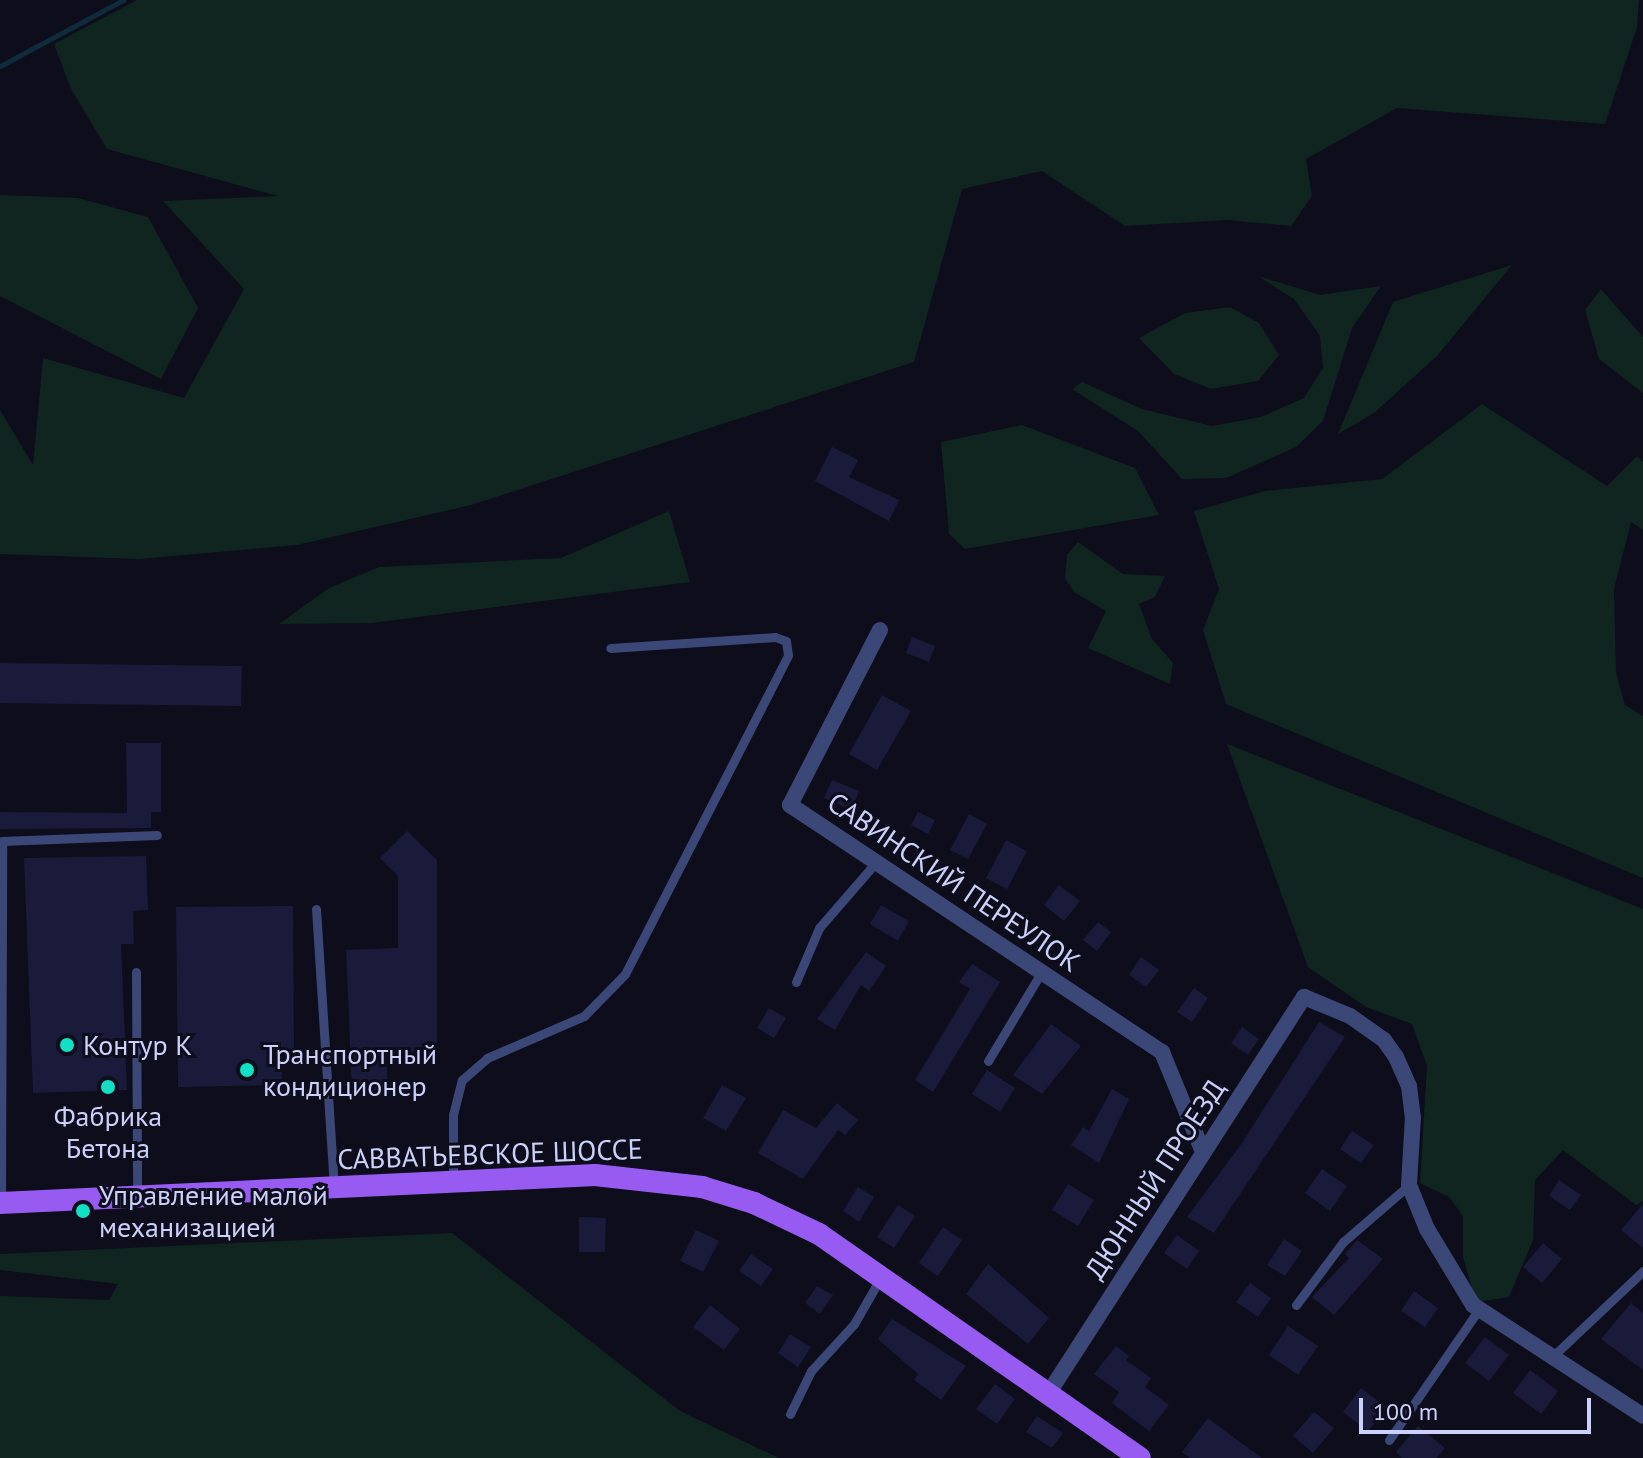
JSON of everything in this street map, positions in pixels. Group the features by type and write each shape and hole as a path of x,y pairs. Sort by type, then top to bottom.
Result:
{"main road":[{"name":"САВВАТЬЕВСКОЕ ШОССЕ","path":"1,1203 595,1175 685,1183 771,1210 882,1274 1140,1458"}],"street":[{"name":"САВИНСКИЙ ПЕРЕУЛОК","path":"880,630 790,805 1162,1052 1203,1152"},
{"name":"ДЮННЫЙ ПРОЕЗД","path":"1050,1391 1304,997 1350,1016 1384,1040 1396,1057 1409,1086 1413,1117 1409,1185"},
{"path":"1409,1185 1427,1229 1479,1309 1551,1358 1617,1395 1643,1416"}],"lane":[{"path":"453,1182 453,1115 462,1080 487,1058 584,1016 625,974 788,655 786,641 775,637 610,648"},
{"path":"1,1203 2,841 157,835"},
{"path":"796,982 819,928 877,861"},
{"path":"316,909 334,1188"},
{"path":"988,1061 1042,971"},
{"path":"136,972 137,1197"},
{"path":"1296,1305 1343,1242 1409,1185"},
{"path":"1551,1358 1643,1271"},
{"path":"790,1414 811,1371 854,1324 882,1274"},
{"path":"1389,1440 1479,1309"}],"green space":[{"path":"137,0 1639,0 1637,27 1605,124 1397,108 1306,159 1312,196 1291,226 1228,220 1125,226 1042,171 962,189 914,362 471,505 297,545 139,559 0,554 0,410 33,465 43,358 184,398 244,289 163,201 278,196 107,149 71,89 54,44"},
{"path":"0,195 78,198 148,217 198,308 161,379 0,296"},
{"path":"1512,265 1437,356 1374,413 1338,434 1393,302"},
{"path":"1258,276 1320,295 1381,286 1352,328 1323,421 1296,447 1226,478 1182,479 1138,431 1072,389 1082,382 1142,409 1212,426 1261,417 1304,398 1323,368 1320,336 1294,299"},
{"path":"1601,289 1643,337 1643,393 1599,359 1585,310"},
{"path":"1230,307 1259,323 1279,355 1258,381 1211,389 1174,374 1139,338 1185,313"},
{"path":"1482,404 1607,486 1637,456 1643,462 1643,530 1631,522 1614,589 1616,673 1625,705 1643,716 1643,878 1226,704 1203,630 1219,589 1194,511 1265,491 1382,479"},
{"path":"1022,425 1135,468 1159,515 965,549 949,534 941,442"},
{"path":"669,511 690,582 372,623 279,624 329,588 379,567 561,558"},
{"path":"1078,542 1123,574 1165,576 1155,597 1139,604 1152,639 1173,663 1170,684 1088,648 1106,611 1074,592 1065,578 1067,555"},
{"path":"1227,744 1643,909 1643,1201 1636,1205 1563,1150 1535,1180 1533,1240 1509,1297 1476,1302 1463,1257 1463,1216 1449,1197 1420,1183 1427,1066 1412,1024 1366,1007 1308,967"},
{"path":"452,1233 680,1411 779,1458 0,1458 0,1296 109,1300 118,1284 0,1270 0,1254"}],"building":[{"path":"832,447 858,460 849,477 899,500 889,521 815,481"},
{"path":"912,637 935,646 929,662 906,653"},
{"path":"0,663 242,666 241,706 0,703"},
{"path":"882,695 911,711 877,770 849,754"},
{"path":"126,743 161,743 161,812 151,812 151,828 0,829 0,812 127,813"},
{"path":"832,780 859,791 852,810 824,798"},
{"path":"918,812 935,820 928,834 911,825"},
{"path":"969,814 987,824 968,859 950,850"},
{"path":"407,831 437,860 437,1051 386,1052 388,1090 352,1091 346,950 398,948 398,876 380,858"},
{"path":"1006,840 1027,851 1007,889 986,878"},
{"path":"146,856 148,910 133,911 134,944 121,944 127,1090 33,1093 24,858"},
{"path":"1059,885 1080,901 1064,921 1044,905"},
{"path":"881,905 909,921 898,941 870,924"},
{"path":"293,906 294,1049 281,1049 282,1085 178,1087 176,907"},
{"path":"1098,922 1111,932 1097,951 1083,940"},
{"path":"866,952 886,966 869,991 861,985 835,1030 817,1019"},
{"path":"1141,957 1159,970 1146,987 1129,975"},
{"path":"972,964 1000,982 933,1092 915,1080 970,989 959,982"},
{"path":"1194,988 1208,998 1192,1022 1177,1012"},
{"path":"769,1008 786,1018 774,1038 757,1028"},
{"path":"1319,1022 1345,1037 1214,1233 1187,1217 1242,1143"},
{"path":"1051,1024 1081,1046 1042,1094 1013,1075"},
{"path":"1242,1027 1259,1039 1248,1055 1231,1043"},
{"path":"987,1070 1015,1088 1000,1112 972,1094"},
{"path":"722,1085 746,1098 726,1131 703,1118"},
{"path":"1112,1089 1129,1099 1099,1163 1071,1145 1083,1127 1089,1131"},
{"path":"837,1103 858,1120 845,1135 838,1130 803,1179 758,1153 783,1110 816,1128"},
{"path":"1352,1131 1374,1145 1361,1163 1340,1149"},
{"path":"1322,1169 1347,1186 1330,1211 1305,1193"},
{"path":"1559,1180 1581,1195 1570,1210 1549,1196"},
{"path":"1068,1184 1094,1200 1078,1226 1052,1210"},
{"path":"858,1187 874,1197 859,1222 843,1211"},
{"path":"1643,1204 1643,1248 1621,1230"},
{"path":"898,1205 915,1216 894,1248 877,1237"},
{"path":"579,1217 606,1218 605,1252 579,1252"},
{"path":"943,1227 962,1240 938,1276 919,1263"},
{"path":"696,1230 719,1241 703,1272 680,1261"},
{"path":"1177,1235 1199,1251 1187,1269 1164,1253"},
{"path":"1284,1239 1302,1251 1285,1276 1267,1265"},
{"path":"1357,1240 1383,1259 1334,1315 1312,1297 1349,1258 1345,1254"},
{"path":"1543,1243 1562,1259 1542,1283 1523,1267"},
{"path":"751,1254 773,1269 761,1286 739,1271"},
{"path":"988,1264 1049,1318 1028,1344 966,1294"},
{"path":"1250,1283 1271,1298 1258,1317 1236,1302"},
{"path":"817,1286 833,1295 820,1314 805,1303"},
{"path":"1414,1291 1438,1308 1425,1327 1401,1311"},
{"path":"1631,1303 1643,1313 1643,1370 1601,1339"},
{"path":"710,1305 740,1329 724,1350 693,1327"},
{"path":"892,1319 966,1366 941,1400 914,1380 918,1374 878,1339"},
{"path":"1288,1326 1318,1346 1298,1375 1269,1355"},
{"path":"790,1334 811,1347 798,1367 778,1353"},
{"path":"1485,1337 1509,1355 1489,1381 1465,1363"},
{"path":"1116,1346 1129,1356 1126,1360 1151,1378 1145,1387 1169,1405 1149,1431 1112,1403 1119,1392 1094,1374"},
{"path":"1530,1370 1558,1391 1541,1414 1513,1393"},
{"path":"995,1384 1015,1399 997,1424 976,1409"},
{"path":"1361,1388 1387,1408 1368,1431 1343,1412"},
{"path":"1314,1412 1334,1428 1313,1453 1293,1436"},
{"path":"1037,1416 1063,1433 1052,1448 1026,1432"},
{"path":"1208,1418 1262,1458 1190,1458 1182,1452"},
{"path":"1418,1426 1445,1448 1437,1458 1402,1458 1396,1452"}],"waterway":[{"path":"0,66 123,0"}],"place":[{"name":"Контур К","path":"67,1045"},
{"name":"Транспортный кондиционер","path":"247,1070"},
{"name":"Фабрика Бетона","path":"108,1087"},
{"name":"Управление малой механизацией","path":"83,1211"}]}
